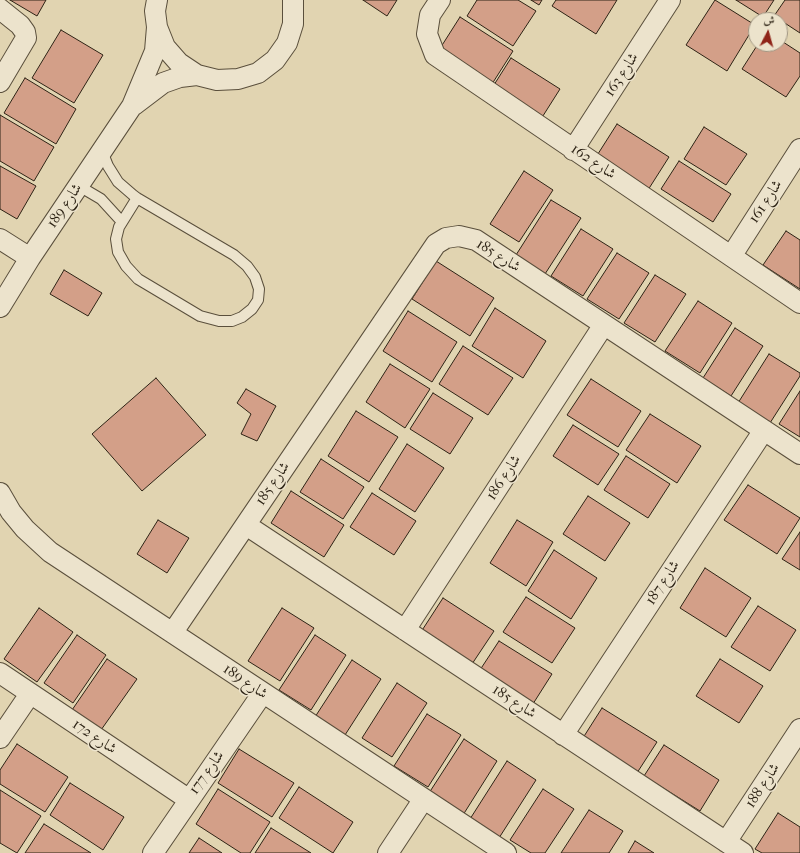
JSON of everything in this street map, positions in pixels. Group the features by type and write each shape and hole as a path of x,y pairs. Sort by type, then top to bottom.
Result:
{"street":[{"path":"157,0 155,10 157,27 165,47 179,63 197,75 217,80 238,79 258,73 275,60 287,43 294,24 294,1"},
{"name":"شارع 162","path":"440,0 430,15 427,34 435,55 732,255 800,303"},
{"name":"شارع 163","path":"574,150 670,0"},
{"path":"0,9 20,25 25,32 26,38 0,82"},
{"name":"شارع 189","path":"0,307 30,258 80,186 132,106 155,51 157,27"},
{"name":"شارع 189","path":"132,106 163,83 180,77 197,75"},
{"name":"شارع 161","path":"732,255 800,149"},
{"name":"شارع 185","path":"173,632 436,244 446,238 459,236 476,240 603,326 800,454"},
{"path":"0,239 30,258"},
{"name":"شارع 186","path":"405,630 603,326"},
{"name":"شارع 187","path":"563,735 764,430"},
{"name":"شارع 189","path":"0,493 11,512 25,529 50,552 173,632 262,694 502,851"},
{"name":"شارع 185","path":"246,525 742,853"},
{"name":"شارع 172","path":"0,673 188,799"},
{"path":"0,738 30,694"},
{"name":"شارع 177","path":"153,853 188,799 262,694"},
{"name":"شارع 188","path":"726,842 800,729"},
{"path":"388,853 423,800"}],"lane":[{"path":"102,151 108,166 118,182 137,198 234,256 247,266 259,289 258,300 252,309 242,317 232,321 219,321 200,316 138,279 126,266 118,252 116,239 122,222 137,198"},
{"path":"80,186 101,199 122,222"}],"building":[{"path":"10,0 46,0 37,16"},
{"path":"363,0 397,0 387,16"},
{"path":"477,0 518,0 536,11 513,46 467,16"},
{"path":"531,0 542,0 539,5"},
{"path":"556,0 617,0 596,34 552,6"},
{"path":"715,0 748,21 748,36 727,71 686,45"},
{"path":"736,0 774,0 766,12 755,12"},
{"path":"785,0 800,0 800,33 788,25 788,12 777,12"},
{"path":"460,17 513,51 492,84 439,50"},
{"path":"61,30 103,55 74,103 32,78"},
{"path":"788,45 800,53 800,76 786,97 742,69 753,52 788,52"},
{"path":"511,58 560,89 541,119 492,88"},
{"path":"25,78 76,109 56,144 4,113"},
{"path":"0,115 54,147 34,181 0,161"},
{"path":"617,124 669,157 648,190 596,157"},
{"path":"704,127 747,154 726,185 684,159"},
{"path":"679,161 731,194 713,222 661,189"},
{"path":"0,166 36,186 17,219 0,209"},
{"path":"524,171 553,190 519,242 490,224"},
{"path":"551,200 581,218 545,274 516,255"},
{"path":"581,229 613,249 583,296 551,276"},
{"path":"786,231 800,240 800,289 763,265"},
{"path":"617,253 649,273 619,319 587,299"},
{"path":"436,261 494,298 470,336 412,299"},
{"path":"64,270 102,293 88,316 50,294"},
{"path":"655,275 686,294 655,342 624,323"},
{"path":"698,301 732,323 700,373 665,351"},
{"path":"495,308 546,341 523,378 472,346"},
{"path":"408,311 457,342 432,382 383,351"},
{"path":"735,328 763,346 731,396 703,378"},
{"path":"463,346 513,378 488,415 439,384"},
{"path":"769,354 800,373 800,376 770,423 738,403"},
{"path":"390,364 430,389 405,428 366,402"},
{"path":"156,378 206,435 142,491 92,434"},
{"path":"591,379 641,411 618,447 567,415"},
{"path":"246,389 276,406 257,441 241,434 251,414 237,403"},
{"path":"800,391 800,437 779,424"},
{"path":"433,393 473,418 450,454 410,429"},
{"path":"356,411 398,437 369,482 328,456"},
{"path":"650,414 701,446 677,483 626,450"},
{"path":"573,425 619,454 598,485 553,456"},
{"path":"407,444 444,468 415,512 379,489"},
{"path":"626,456 670,484 648,518 604,490"},
{"path":"321,459 364,487 343,519 300,492"},
{"path":"748,485 800,518 777,554 724,520"},
{"path":"291,491 344,525 324,557 271,523"},
{"path":"372,493 416,521 394,555 350,527"},
{"path":"588,496 630,523 605,561 563,534"},
{"path":"158,520 189,538 167,573 137,554"},
{"path":"517,520 553,542 526,586 490,563"},
{"path":"800,532 800,570 782,559"},
{"path":"554,550 597,578 571,619 528,591"},
{"path":"705,568 751,598 726,637 680,608"},
{"path":"526,597 575,628 552,663 503,632"},
{"path":"443,598 494,631 470,667 419,635"},
{"path":"758,606 796,630 770,671 731,647"},
{"path":"39,608 73,632 37,682 4,659"},
{"path":"282,608 314,628 280,681 248,661"},
{"path":"77,635 106,655 73,703 44,683"},
{"path":"315,635 346,655 311,710 279,690"},
{"path":"499,641 552,674 531,707 478,673"},
{"path":"107,659 137,679 101,730 72,710"},
{"path":"720,659 763,686 739,723 696,696"},
{"path":"352,660 381,679 345,735 315,717"},
{"path":"397,683 427,703 392,757 362,738"},
{"path":"602,708 657,742 635,776 581,741"},
{"path":"427,714 461,735 428,787 394,766"},
{"path":"464,739 497,761 463,815 429,793"},
{"path":"17,744 68,777 45,812 0,784 0,770"},
{"path":"664,745 719,780 700,811 644,776"},
{"path":"239,749 294,783 272,817 218,783"},
{"path":"507,761 536,780 499,838 470,819"},
{"path":"70,783 124,817 103,850 50,815"},
{"path":"299,787 353,822 333,853 279,818"},
{"path":"218,789 270,822 250,853 241,853 196,824"},
{"path":"543,789 574,809 545,853 531,853 510,840"},
{"path":"0,790 41,816 17,853 0,843"},
{"path":"589,810 623,831 609,853 561,853"},
{"path":"778,813 800,827 800,853 762,853 755,849"},
{"path":"44,824 91,853 25,853"},
{"path":"271,828 311,853 255,853"},
{"path":"199,838 222,853 189,853"},
{"path":"635,841 654,853 628,853"}]}
